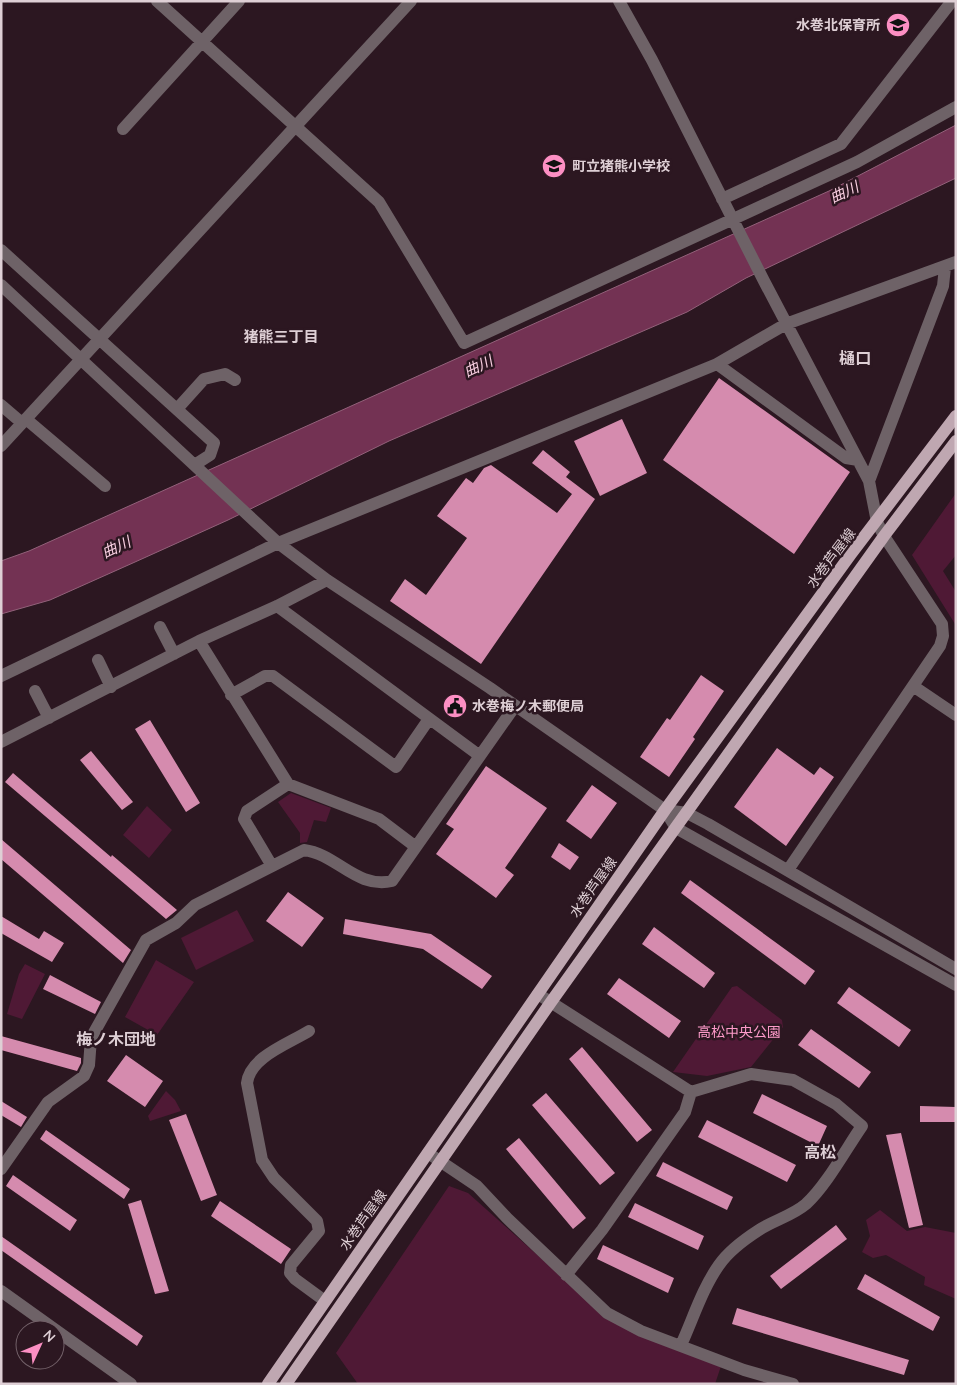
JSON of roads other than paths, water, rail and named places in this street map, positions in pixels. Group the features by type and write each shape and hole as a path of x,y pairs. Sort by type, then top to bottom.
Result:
{"main road":[{"name":"水巻芦屋線","path":"268,1384 665,810 956,416"},
{"path":"286,1384 551,1002 884,536 956,441"}],"street":[{"path":"157,1 379,202 464,343 857,162 956,107"},
{"path":"123,129 239,1"},
{"path":"1,446 410,1"},
{"path":"619,1 652,60 786,324 869,481 877,522 884,536 942,624 943,636 940,646 876,737 788,870"},
{"path":"722,199 840,144 952,1"},
{"path":"1,250 214,444 210,456 198,467"},
{"path":"1,676 278,543 717,364 786,324 950,264"},
{"path":"869,481 944,286 950,264"},
{"path":"1,285 243,508 278,543 327,580 515,706 665,810 676,828 956,985"},
{"path":"717,364 846,458 858,460"},
{"path":"177,409 204,379 225,374 235,380"},
{"path":"1,405 106,486"},
{"path":"3,736 49,718 199,641 277,606 327,580"},
{"path":"277,606 480,756"},
{"path":"160,627 174,654"},
{"path":"199,641 288,784 379,819 416,847"},
{"path":"98,660 111,687"},
{"path":"231,695 265,676 273,676 396,767 429,719"},
{"path":"913,686 956,715"},
{"path":"35,691 49,718"},
{"path":"1,1169 48,1102 84,1076 89,1065 91,1038 146,940 176,923 195,905 304,850 318,852 365,881 382,883 392,881 515,706"},
{"path":"272,866 244,818 247,811 288,784"},
{"path":"665,810 687,813 956,969"},
{"path":"538,994 691,1092 752,1074 794,1080 836,1104 862,1126 807,1203 786,1217 759,1230 738,1246 719,1265 706,1289 682,1345"},
{"path":"309,1031 256,1063 248,1074 247,1083 262,1160 274,1178 317,1221 319,1231 291,1265 290,1273 294,1279 325,1302"},
{"path":"566,1275 602,1230 685,1112 691,1092"},
{"path":"428,1153 477,1186 507,1218 607,1313 641,1331 744,1370 793,1384"},
{"path":"1,1292 131,1384"}],"water":[{"name":"曲川","path":"956,125 956,178 746,278 687,312 389,441 228,520 50,600 1,614 1,561 29,551 829,191"}],"place":[{"name":"水巻北保育所","path":"898,25"},
{"name":"町立猪熊小学校","path":"554,166"},
{"name":"水巻梅ノ木郵便局","path":"455,706"}],"district":[{"name":"猪熊三丁目","path":"281,336"},
{"name":"樋口","path":"855,358"},
{"name":"梅ノ木団地","path":"116,1039"},
{"name":"高松","path":"820,1152"}],"park label":[{"name":"高松中央公園","path":"739,1032"}]}
